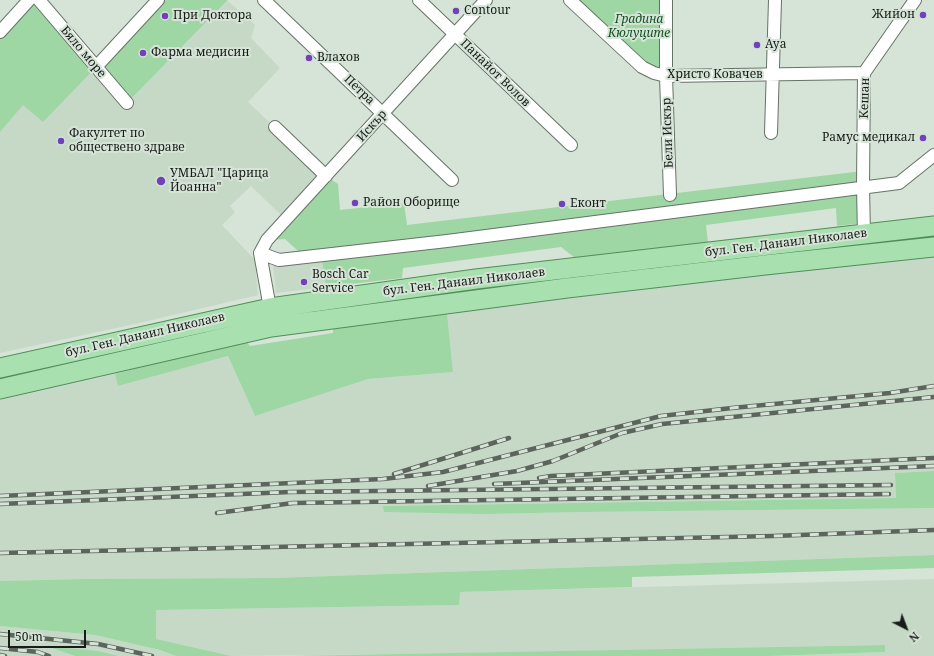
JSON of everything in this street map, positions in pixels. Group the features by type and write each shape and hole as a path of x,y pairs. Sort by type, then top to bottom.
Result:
{"main road":[{"name":"бул. Ген. Данаил Николаев","path":"0,368 270,308 476,279 934,226"},
{"name":"бул. Ген. Данаил Николаев","path":"0,389 271,327 575,287 934,247"}],"street":[{"path":"0,32 29,0"},
{"name":"Бяло море","path":"39,0 127,103"},
{"path":"96,67 158,0"},
{"name":"Петра","path":"264,0 452,180"},
{"name":"Панайот Волов","path":"419,0 571,145"},
{"name":"Искър","path":"260,254 267,240 486,0"},
{"name":"Христо Ковачев","path":"570,0 642,67 654,73 666,76 864,74"},
{"name":"Бели Искър","path":"666,0 666,76 670,195"},
{"path":"771,133 775,0"},
{"name":"Кешан","path":"864,234 864,74 915,0"},
{"path":"275,127 326,176"},
{"path":"270,308 260,254 280,260 447,241 899,183 934,155"}],"shaded area":[{"name":"УМБАЛ \"Царица Йоанна\"","path":"29,0 127,103 228,1 255,25 251,38 280,68 248,102 326,176 286,220 251,186 230,206 235,212 222,225 255,260 258,295 135,324 0,353 0,32"},
{"path":"934,255 934,471 895,473 896,498 383,506 485,514 934,508 934,555 273,578 0,581 0,400 115,374 118,386 228,356 255,416 368,379 453,372 447,313"},
{"path":"322,258 326,287 276,293 273,265"},
{"path":"934,579 934,656 768,656 885,652 884,645 232,656 156,639 156,610 459,605 459,592"},
{"path":"0,626 95,635 160,650 176,656 119,656 98,651 49,647 75,656 0,656"}],"green space":[{"path":"29,0 39,0 96,67 43,122 23,105 0,132 0,32"},
{"path":"158,0 228,0 127,103 96,67"},
{"name":"Градина Кюлуците","path":"571,0 666,0 666,75 643,67"},
{"path":"863,171 863,223 837,226 836,208 706,225 708,242 575,258 561,247 403,268 402,278 326,287 322,259 308,260 285,239 267,240 326,176 338,184 340,210 404,203 407,225"},
{"path":"447,313 453,372 368,379 255,416 228,356 118,386 115,374 244,339 250,346 333,333 333,327"},
{"path":"934,471 934,508 485,514 384,512 383,506 896,498 895,473"},
{"path":"934,555 934,568 632,577 632,587 460,592 459,605 156,610 156,639 232,656 176,656 160,650 95,635 0,626 0,581 273,578"},
{"path":"885,645 885,652 768,656 290,656"},
{"path":"46,646 98,651 119,656 75,656"}],"railway":[{"path":"0,496 383,479 443,472 661,416 890,393 934,386"},
{"path":"428,486 517,471 553,461 622,433 662,424 934,397"},
{"path":"394,474 509,438"},
{"path":"539,478 551,476 934,458"},
{"path":"494,484 934,466"},
{"path":"0,504 290,492 891,485"},
{"path":"217,513 293,503 889,494"},
{"path":"0,553 773,536 934,530"},
{"path":"0,634 98,644 152,656"},
{"path":"0,648 38,652 49,656"},
{"path":"0,655 5,656"}],"place":[{"name":"Contour","path":"456,11"},
{"name":"Жийон","path":"923,15"},
{"name":"При Доктора","path":"165,16"},
{"name":"Aya","path":"757,45"},
{"name":"Фарма медисин","path":"143,53"},
{"name":"Влахов","path":"309,58"},
{"name":"Рамус медикал","path":"923,138"},
{"name":"Факултет по обществено здраве","path":"61,141"},
{"name":"УМБАЛ \"Царица Йоанна\"","path":"161,181"},
{"name":"Район Оборище","path":"355,203"},
{"name":"Еконт","path":"562,204"},
{"name":"Bosch Car Service","path":"304,282"}]}
